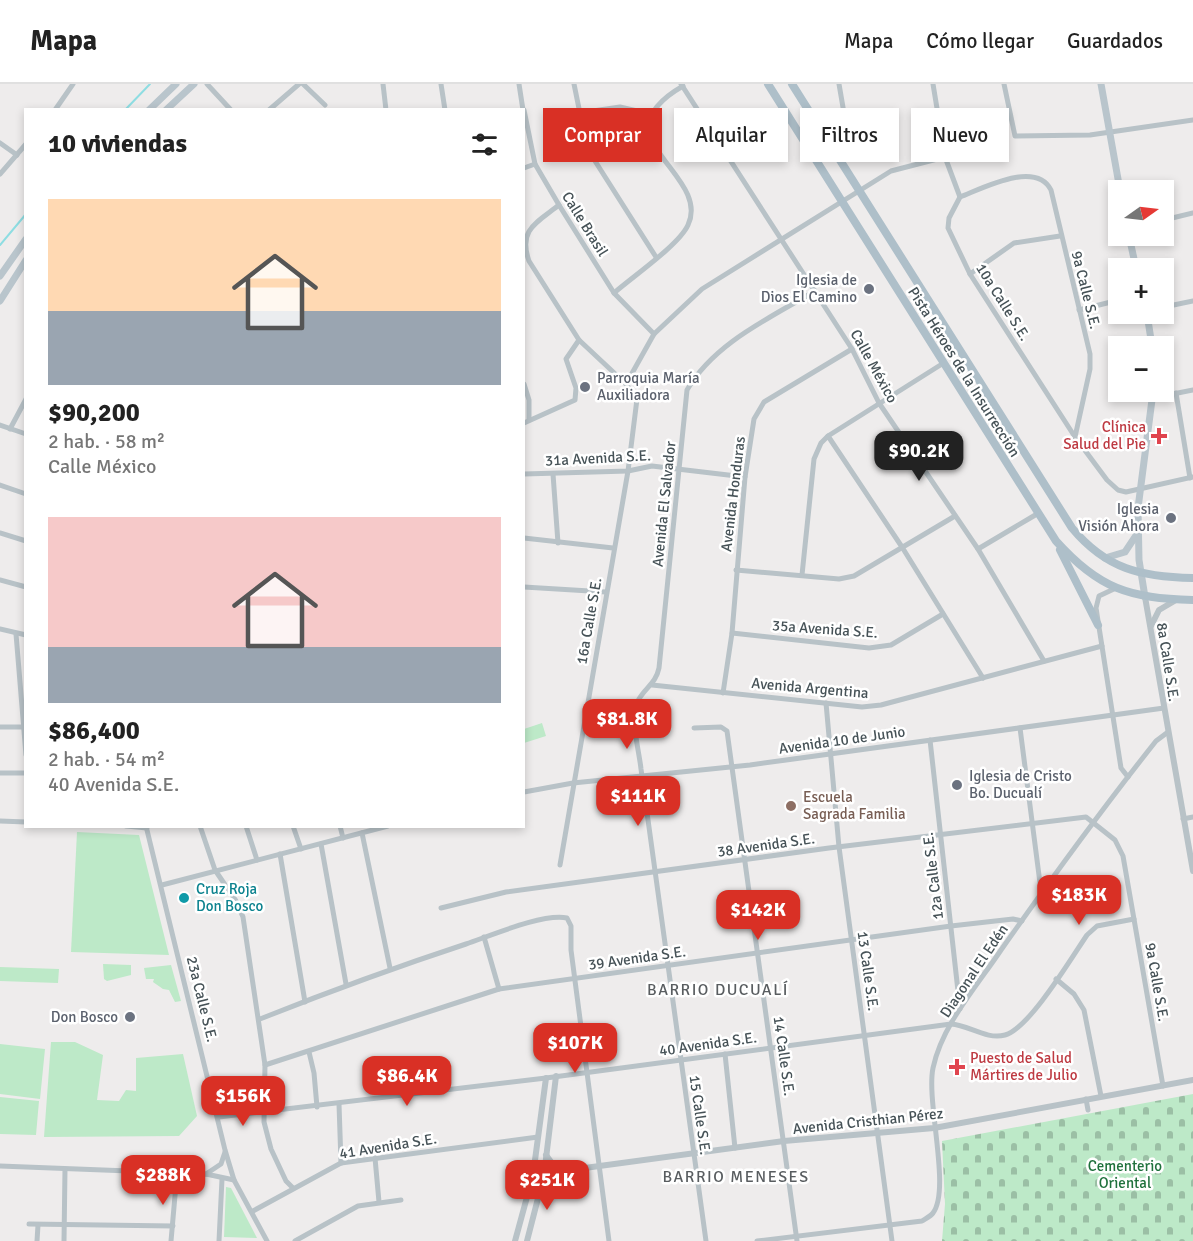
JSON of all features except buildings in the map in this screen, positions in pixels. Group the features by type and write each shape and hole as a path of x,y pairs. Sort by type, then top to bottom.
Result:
{"main road":[{"path":"151,108 176,84"},
{"path":"168,108 194,84"},
{"name":"Pista Héroes de la Insurrección","path":"768,84 942,364 1056,541 1085,570 1117,588 1144,597 1193,600"},
{"name":"Pista Héroes de la Insurrección","path":"792,84 1055,503 1084,542 1105,558 1141,574 1193,578"},
{"path":"1101,84 1118,180"},
{"path":"0,276 24,242"},
{"path":"0,301 24,263"},
{"path":"1144,597 1138,531 1139,489 1152,402"},
{"path":"1105,558 1127,551 1138,531"},
{"path":"1056,541 1098,625"}],"street":[{"path":"56,108 73,84"},
{"path":"207,84 229,108"},
{"path":"271,108 301,84 325,105"},
{"path":"382,84 386,108"},
{"path":"441,84 445,108"},
{"name":"Calle Brasil","path":"519,84 523,108"},
{"path":"574,84 578,108"},
{"path":"839,84 843,108"},
{"path":"933,84 937,108"},
{"path":"1004,84 1015,136 1109,133 1193,120"},
{"path":"655,108 663,97 682,85"},
{"name":"Calle México","path":"682,85 852,349 879,403 978,549 1044,661"},
{"name":"Calle Brasil","path":"525,119 535,164 559,206 614,293 654,334"},
{"path":"0,143 17,155"},
{"path":"0,174 24,146"},
{"path":"614,293 681,237 690,223 690,206 684,190 662,156"},
{"path":"596,162 656,257"},
{"path":"559,206 532,226 525,236 525,250 529,261 579,340 626,384 654,334 702,290 891,171 926,162"},
{"path":"947,162 960,197"},
{"path":"525,168 535,164"},
{"name":"9a Calle S.E.","path":"960,197 1000,181 1035,176 1048,184 1090,354 1090,369 1075,437"},
{"name":"10a Calle S.E.","path":"960,197 949,218 948,228 970,274 1075,437 1107,480 1118,490 1126,492 1139,489"},
{"path":"1174,218 1193,213"},
{"path":"970,274 1014,243 1060,236"},
{"name":"Avenida El Salvador","path":"643,777 635,720 636,705 652,685 658,668 687,390 696,374 720,350 815,291"},
{"path":"1174,305 1193,301"},
{"path":"1079,310 1108,303"},
{"path":"526,422 575,400 576,388 566,359 579,340"},
{"name":"Avenida Honduras","path":"723,693 732,633 745,477 754,419 764,402 852,349"},
{"path":"802,575 814,459 821,443 828,436 942,364"},
{"name":"16a Calle S.E.","path":"560,865 628,471 637,399 626,384"},
{"path":"525,387 530,400 526,422"},
{"path":"1139,489 1191,478 1176,393 1193,390"},
{"path":"10,429 24,403"},
{"path":"0,425 24,433"},
{"path":"828,436 902,547 983,678"},
{"name":"31a Avenida S.E.","path":"525,474 628,471 652,466 745,477"},
{"path":"552,474 558,543"},
{"path":"0,485 24,493"},
{"path":"978,549 1037,514"},
{"path":"736,570 839,579 854,576 867,571 902,547 955,516"},
{"path":"0,533 24,540"},
{"path":"525,538 613,548"},
{"path":"0,580 24,586"},
{"path":"525,587 606,592"},
{"path":"1117,588 1106,591 1097,598 1098,625 1121,768 1128,777"},
{"name":"8a Calle S.E.","path":"1144,597 1168,732"},
{"path":"1151,627 1159,610 1176,599"},
{"name":"35a Avenida S.E.","path":"732,633 868,648 891,645 943,614"},
{"path":"0,629 24,635"},
{"path":"16,634 24,737"},
{"name":"Avenida Argentina","path":"652,685 826,703 881,705 1102,646"},
{"name":"13 Calle S.E.","path":"826,703 839,847 892,1241"},
{"name":"Avenida 10 de Junio","path":"525,792 573,783 733,767 1164,708"},
{"path":"0,727 23,727"},
{"name":"14 Calle S.E.","path":"694,728 725,728 733,767 797,1238"},
{"path":"1020,728 1040,883 1043,890"},
{"path":"1168,732 1193,871"},
{"name":"Diagonal El Edén","path":"757,1241 797,1238 922,1221 933,1213 938,1201 939,1174 931,1084 933,1067 951,1024 1043,890 1159,737 1168,732"},
{"name":"12a Calle S.E.","path":"930,740 960,1009"},
{"path":"0,773 24,773"},
{"name":"15 Calle S.E.","path":"643,777 692,1154 706,1241"},
{"name":"38 Avenida S.E.","path":"441,908 506,892 839,847 1081,816 1093,823"},
{"path":"1183,819 1193,817"},
{"path":"0,821 24,822"},
{"name":"9a Calle S.E.","path":"1093,823 1115,840 1123,856 1164,1086"},
{"name":"23a Calle S.E.","path":"147,828 219,1117 225,1150 234,1180 253,1211 267,1241"},
{"path":"201,828 215,870 236,901 243,917 260,1019 265,1065 264,1122 271,1149 286,1181 293,1188"},
{"path":"247,828 257,860"},
{"path":"295,828 300,849"},
{"path":"340,828 343,838"},
{"path":"162,885 381,828"},
{"path":"362,833 390,968"},
{"path":"321,844 346,984"},
{"path":"280,854 305,1002"},
{"path":"260,1019 346,984 483,937 557,917 567,918 571,926 571,950 609,1241"},
{"name":"39 Avenida S.E.","path":"265,1065 499,989 951,926 1013,919 1022,921"},
{"path":"951,1024 992,1035 1005,1035 1026,1023 1087,935 1097,926 1134,919"},
{"path":"483,937 499,989"},
{"path":"1056,979 1074,994 1084,1010 1101,1096"},
{"name":"40 Avenida S.E.","path":"219,1117 546,1078 951,1024"},
{"path":"309,1052 315,1073 317,1107"},
{"path":"725,1054 735,1148"},
{"path":"527,1241 544,1175 556,1076"},
{"path":"515,1241 533,1175 546,1078"},
{"name":"Avenida Cristhian Pérez","path":"533,1175 784,1142 934,1128 1193,1080"},
{"path":"1086,1099 1088,1110"},
{"path":"339,1104 341,1163"},
{"name":"41 Avenida S.E.","path":"253,1211 341,1163 538,1137"},
{"path":"206,1174 221,1164 225,1150"},
{"path":"546,1155 554,1166 566,1171"},
{"path":"375,1158 380,1202"},
{"path":"0,1166 206,1174 234,1180"},
{"path":"64,1241 65,1168"},
{"path":"171,1241 177,1173"},
{"path":"219,1241 222,1179"},
{"path":"295,1241 358,1206 401,1200"},
{"path":"29,1224 173,1226"},
{"path":"37,1241 38,1225"}],"green space":[{"path":"542,723 546,736 525,743 525,729"},
{"path":"77,832 139,835 169,955 71,952"},
{"path":"103,964 131,965 131,975 107,981 104,979"},
{"path":"171,965 181,1001 175,1002 169,990 153,982 154,979 146,979 144,968"},
{"path":"0,967 59,969 58,983 0,981"},
{"path":"51,1042 75,1042 103,1055 97,1100 119,1101 126,1090 136,1091 136,1058 183,1054 197,1116 179,1136 44,1137"},
{"path":"0,1044 45,1049 40,1099 0,1094"},
{"name":"Cementerio Oriental","path":"1193,1094 1193,1241 942,1241 945,1204 942,1141"},
{"path":"0,1097 39,1101 36,1135 0,1134"},
{"path":"226,1187 231,1188 257,1238 224,1237"}],"waterway":[{"path":"127,108 150,84"},
{"path":"0,245 24,216"}],"place":[{"name":"Iglesia de Dios El Camino","path":"869,289"},
{"name":"Parroquia María Auxiliadora","path":"585,387"},
{"name":"Clínica Salud del Pie","path":"1159,436"},
{"name":"Iglesia Visión Ahora","path":"1171,518"},
{"name":"Iglesia de Cristo Bo. Ducualí","path":"957,785"},
{"name":"Escuela Sagrada Familia","path":"791,806"},
{"name":"Cruz Roja Don Bosco","path":"184,898"},
{"name":"Don Bosco","path":"130,1017"},
{"name":"Puesto de Salud Mártires de Julio","path":"957,1067"}],"district":[{"name":"BARRIO DUCUALÍ","path":"718,989"},
{"name":"BARRIO MENESES","path":"736,1176"}]}
